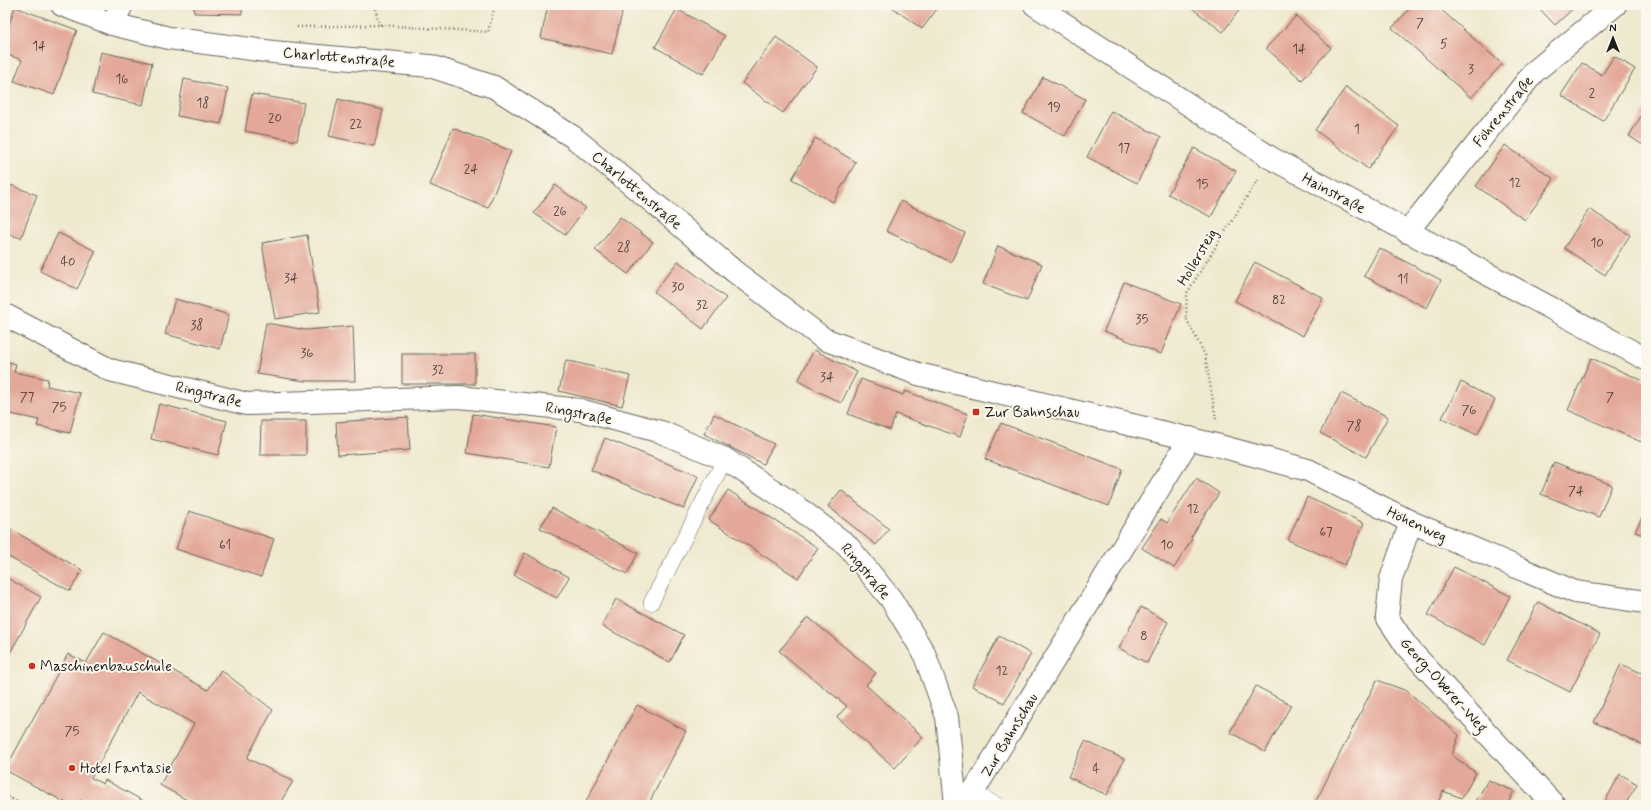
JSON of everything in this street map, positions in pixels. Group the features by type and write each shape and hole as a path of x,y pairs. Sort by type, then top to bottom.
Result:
{"street":[{"name":"Charlottenstraße","path":"62,5 112,24 177,39 273,52 430,66 494,87 573,136 735,272 824,339 918,374 1190,438"},
{"path":"112,24 122,5"},
{"name":"Hainstraße","path":"1035,5 1271,158 1646,359"},
{"name":"Föhrenstraße","path":"1407,232 1534,72 1614,5"},
{"name":"Ringstraße","path":"5,315 110,370 247,404 459,397 580,410 661,432 725,459 789,502 847,545 891,599 924,653 947,717 956,805"},
{"name":"Höhenweg","path":"1190,438 1308,470 1411,522 1575,592 1646,602"},
{"name":"Zur Bahnschau","path":"970,799 1190,438"},
{"name":"Georg-Oberer-Weg","path":"1411,522 1391,579 1387,617 1407,647 1554,805"}],"lane":[{"path":"651,604 725,459"},
{"path":"970,799 997,805"}],"path":[{"path":"374,5 380,25"},
{"path":"295,27 380,25 488,32 495,5"},
{"name":"Hollersteig","path":"1220,446 1205,355 1186,318 1187,293 1271,158"},
{"path":"5,795 23,805"},
{"path":"5,804 12,799"}],"building":[{"path":"194,5 242,5 242,14 194,13"},
{"path":"548,5 624,5 612,54 541,38"},
{"path":"889,5 940,5 922,29"},
{"path":"1243,5 1223,32 1189,6"},
{"path":"1413,5 1436,5 1502,64 1471,98 1392,28"},
{"path":"1536,5 1577,5 1555,25"},
{"path":"15,7 77,30 54,95 14,81 22,60 5,54 5,35"},
{"path":"677,9 725,36 703,74 655,47"},
{"path":"1296,16 1331,48 1302,80 1266,48"},
{"path":"776,37 817,67 783,113 742,83"},
{"path":"101,52 152,63 143,105 92,94"},
{"path":"1614,56 1635,69 1603,121 1561,95 1582,63 1602,75"},
{"path":"1043,77 1085,99 1065,136 1023,113"},
{"path":"184,79 228,88 221,124 177,116"},
{"path":"1346,87 1399,126 1368,169 1315,130"},
{"path":"252,94 304,103 297,141 245,131"},
{"path":"338,99 383,110 374,146 329,136"},
{"path":"1646,108 1646,147 1629,136"},
{"path":"1111,111 1161,137 1137,183 1087,157"},
{"path":"453,128 511,151 488,208 430,185"},
{"path":"815,138 856,162 833,202 792,179"},
{"path":"1505,145 1554,179 1525,220 1476,186"},
{"path":"1194,148 1236,171 1211,217 1168,194"},
{"path":"5,183 37,195 21,238 5,233"},
{"path":"555,185 586,208 565,235 534,213"},
{"path":"901,201 965,233 951,262 886,231"},
{"path":"1589,209 1630,235 1605,275 1564,248"},
{"path":"620,217 653,242 628,274 595,250"},
{"path":"58,233 96,251 77,289 40,271"},
{"path":"307,235 320,312 275,319 262,243"},
{"path":"998,246 1042,264 1027,301 983,284"},
{"path":"1379,248 1441,280 1427,308 1364,276"},
{"path":"678,261 726,298 703,329 654,292"},
{"path":"1255,262 1323,298 1303,336 1235,301"},
{"path":"1124,282 1181,304 1161,354 1104,331"},
{"path":"175,299 229,315 220,349 165,334"},
{"path":"266,323 306,330 353,326 355,381 305,381 257,374"},
{"path":"814,350 857,372 841,403 798,381"},
{"path":"402,354 475,354 475,384 402,384"},
{"path":"1591,358 1646,382 1646,444 1568,410"},
{"path":"566,360 630,376 622,406 559,391"},
{"path":"5,361 16,364 14,372 48,379 47,386 80,393 70,433 37,426 39,420 6,413"},
{"path":"861,379 903,395 905,391 968,414 960,437 896,414 890,430 848,414"},
{"path":"1461,382 1495,400 1477,435 1442,418"},
{"path":"1341,393 1388,417 1366,457 1320,433"},
{"path":"159,404 227,421 218,455 151,439"},
{"path":"473,414 556,427 549,467 467,453"},
{"path":"714,414 774,444 763,464 704,434"},
{"path":"408,417 410,450 338,455 336,422"},
{"path":"261,421 306,421 306,455 260,455"},
{"path":"1001,423 1122,469 1109,506 985,459"},
{"path":"605,438 698,476 684,509 591,470"},
{"path":"1554,462 1612,485 1599,517 1541,494"},
{"path":"1196,478 1219,493 1191,537 1192,539 1174,568 1142,548 1161,519 1167,523"},
{"path":"728,490 818,548 798,578 709,520"},
{"path":"841,490 889,529 876,545 828,506"},
{"path":"1307,497 1364,523 1345,565 1288,540"},
{"path":"552,508 638,553 627,574 540,528"},
{"path":"1646,509 1646,536 1635,532"},
{"path":"189,511 274,539 261,577 176,549"},
{"path":"5,526 82,570 70,591 5,555"},
{"path":"525,553 569,577 557,598 514,575"},
{"path":"1454,567 1510,596 1485,645 1428,615"},
{"path":"5,577 41,597 5,662"},
{"path":"616,599 684,635 670,662 602,626"},
{"path":"1538,602 1600,634 1570,692 1507,660"},
{"path":"1141,607 1168,622 1147,663 1119,648"},
{"path":"808,617 876,673 866,685 923,737 895,768 837,717 847,706 779,651"},
{"path":"104,632 208,690 221,670 273,710 247,758 293,781 279,805 196,805 160,785 194,724 138,692 91,778 103,784 105,780 151,805 89,805 80,800 77,805 70,805 5,770 68,654 86,663"},
{"path":"999,636 1031,654 1004,703 972,686"},
{"path":"1621,664 1646,675 1646,739 1643,745 1594,722"},
{"path":"1377,680 1407,691 1459,735 1452,755 1476,773 1462,798 1443,791 1437,805 1314,805"},
{"path":"1256,686 1291,705 1265,752 1230,732"},
{"path":"637,705 686,731 648,805 584,805"},
{"path":"1085,741 1124,759 1107,795 1068,777"},
{"path":"1620,774 1637,784 1625,805 1603,805"},
{"path":"1488,780 1514,791 1507,805 1474,805"}],"place":[{"name":"Zur Bahnschau","path":"976,412"},
{"name":"Maschinenbauschule","path":"32,666"},
{"name":"Hotel Fantasie","path":"72,768"}]}
